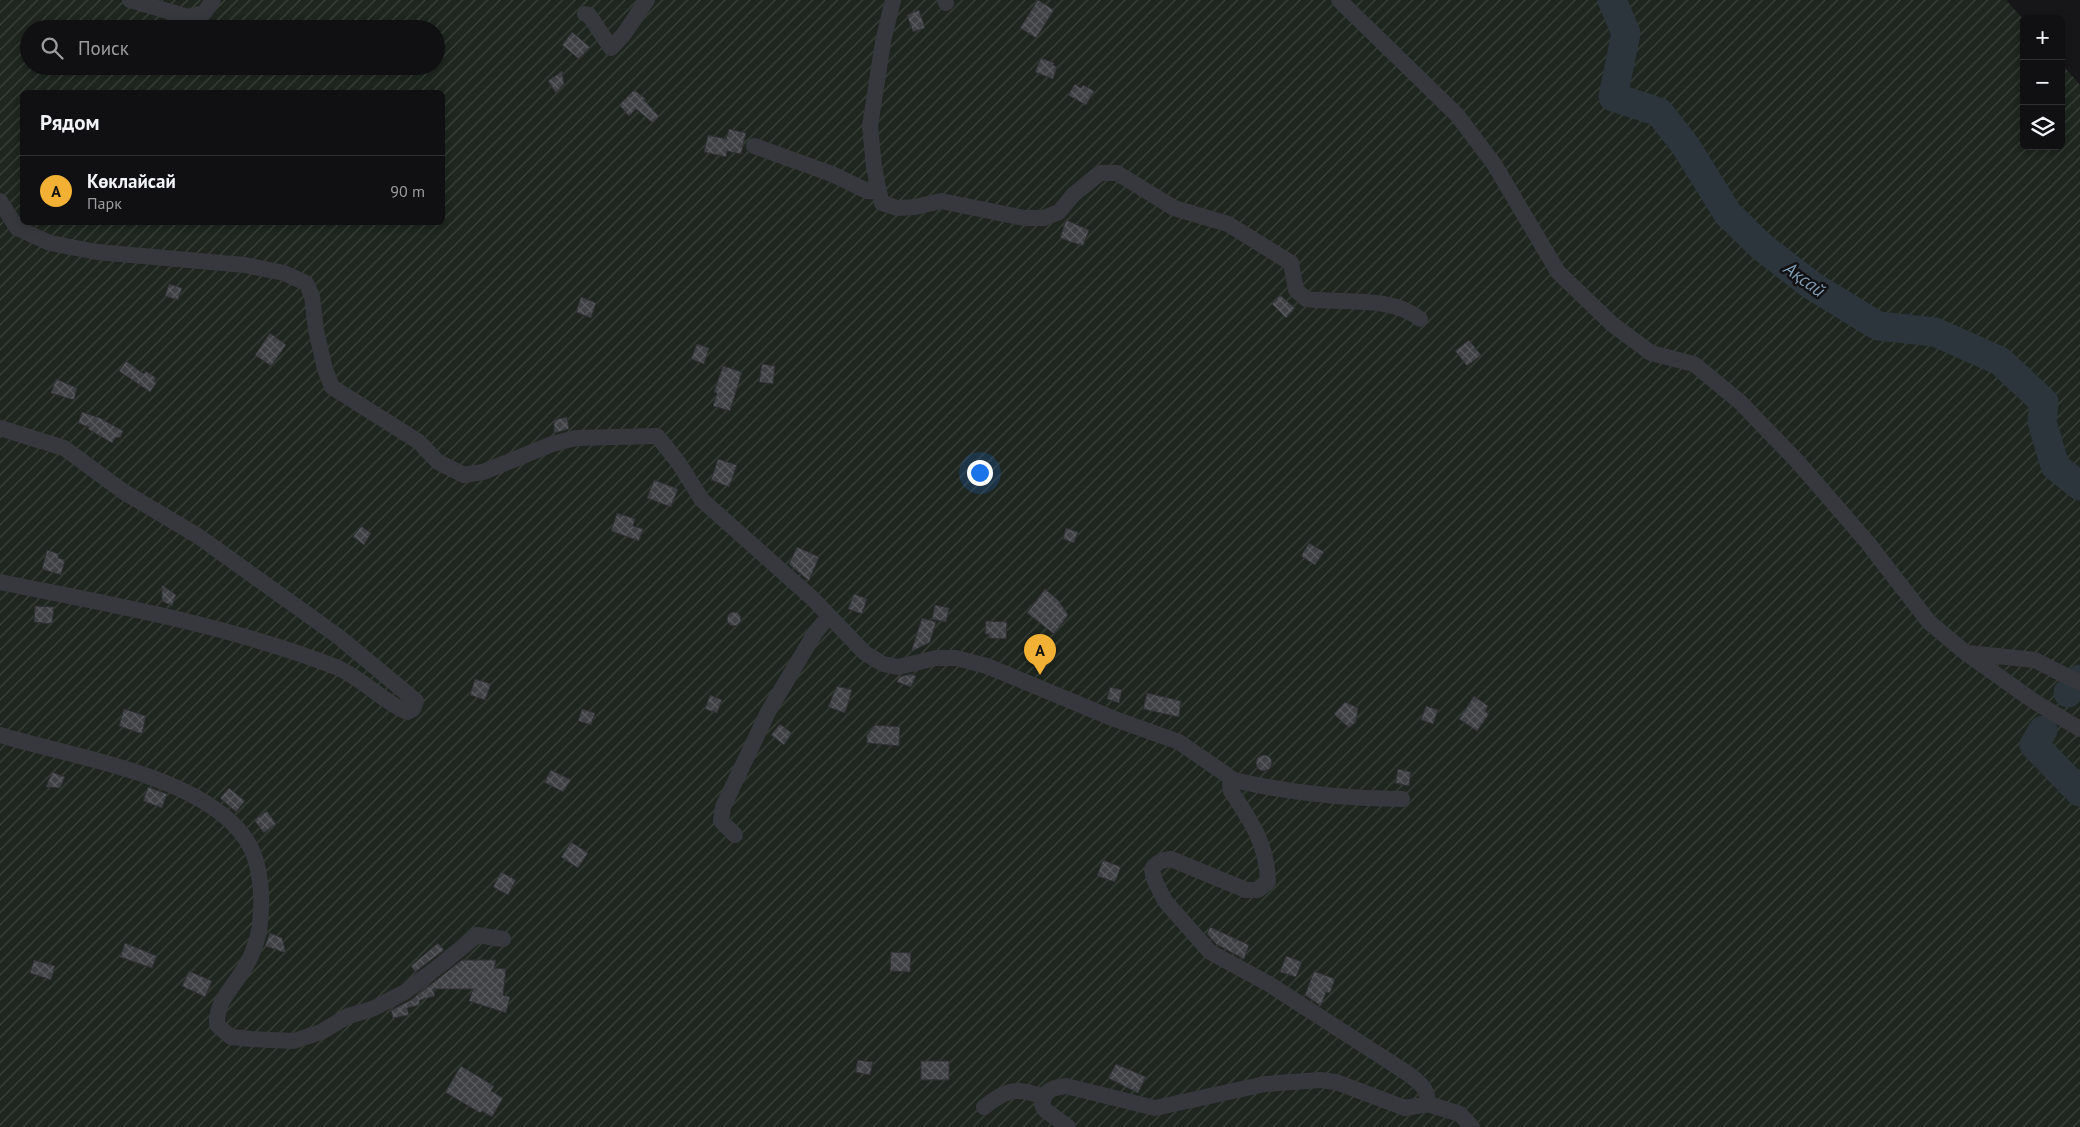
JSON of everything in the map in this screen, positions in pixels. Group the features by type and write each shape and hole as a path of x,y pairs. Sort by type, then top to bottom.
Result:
{"street":[{"path":"130,0 188,16 204,13 213,0"},
{"path":"585,14 589,15 611,48 624,34 647,0"},
{"path":"893,0 883,42 870,126 874,166 882,203 897,208 915,207 941,201 1024,218 1044,218 1059,212 1073,195 1100,173 1117,173 1174,208 1228,224 1291,263 1296,290 1306,299 1390,306 1412,313 1420,318"},
{"path":"1339,0 1457,115 1494,164 1558,272 1612,324 1652,353 1694,364 1740,402 1797,461 1868,544 1929,622 1966,652 2032,700 2077,727"},
{"path":"754,146 832,174 867,191 879,192"},
{"path":"0,201 17,228 50,243 97,252 245,265 284,273 306,283 312,296 316,330 325,370 332,387 419,442 438,462 464,475 483,472 552,444 576,438 657,436 678,462 702,500 829,616 865,653 883,664 898,667 936,658 956,658 988,666 1112,718 1179,742 1234,780 1271,788 1321,795 1402,799"},
{"path":"0,428 64,448 124,492 213,547 339,637 416,701 414,709 407,712 338,668 255,639 160,615 0,582"},
{"path":"735,835 720,821 723,807 768,712 815,633 829,616"},
{"path":"1966,652 2035,660 2080,683"},
{"path":"0,735 111,764 179,788 206,804 232,824 247,841 259,878 262,898 260,924 253,950 216,1012 217,1024 231,1036 294,1041 321,1032 348,1016 372,1009 405,992 443,964 477,934 503,939"},
{"path":"1234,780 1230,784 1231,791 1260,839 1268,862 1268,882 1258,890 1246,890 1170,860 1165,860 1156,864 1152,869 1154,879 1166,901 1210,952 1269,984 1407,1073 1428,1092 1428,1104"},
{"path":"1068,1127 1045,1110 1042,1105 1044,1097 1051,1088 1066,1086 1155,1108 1265,1084 1320,1080 1336,1082 1405,1108 1428,1104 1460,1114 1472,1127"},
{"path":"984,1107 1005,1091 1027,1092 1044,1097"}],"shaded area":[{"path":"0,0 2006,0 2020,16 2020,150 2065,150 2065,68 2080,85 2080,1127 0,1127"}],"building":[{"path":"1038,0 1054,10 1036,38 1020,28"},
{"path":"919,10 925,28 913,32 907,15"},
{"path":"572,32 590,47 579,59 562,45"},
{"path":"1041,58 1054,63 1053,65 1057,67 1053,79 1035,72"},
{"path":"562,71 564,84 556,93 548,81"},
{"path":"1075,84 1081,88 1083,85 1094,91 1086,105 1068,95"},
{"path":"634,90 646,99 644,100 659,116 653,123 636,109 629,116 619,105"},
{"path":"729,129 746,133 741,154 727,151 726,157 704,152 708,135 726,139"},
{"path":"1066,220 1089,230 1083,246 1060,238"},
{"path":"169,284 182,288 178,300 165,296"},
{"path":"1280,295 1295,308 1286,318 1272,304"},
{"path":"581,297 596,303 591,318 576,312"},
{"path":"270,333 286,345 271,366 255,355"},
{"path":"1469,340 1481,355 1467,366 1455,351"},
{"path":"697,344 709,348 704,364 691,359"},
{"path":"126,361 144,374 146,371 156,378 154,381 157,382 150,392 119,371"},
{"path":"762,364 775,366 773,384 759,382"},
{"path":"723,366 742,372 730,411 713,406 717,393 714,392"},
{"path":"56,379 77,388 74,400 51,393"},
{"path":"82,412 100,418 123,431 120,438 116,437 112,443 88,429 89,427 78,423"},
{"path":"567,417 569,429 554,433 554,420"},
{"path":"718,459 737,465 729,487 711,480"},
{"path":"654,480 678,489 671,507 647,498"},
{"path":"617,513 635,519 633,526 643,529 639,541 611,531"},
{"path":"361,526 371,533 364,545 353,537"},
{"path":"1066,528 1078,532 1074,543 1063,539"},
{"path":"1309,543 1324,552 1315,565 1301,556"},
{"path":"797,547 819,557 809,581 789,564"},
{"path":"47,550 59,554 58,558 65,560 61,575 42,569"},
{"path":"162,585 176,595 172,606 162,601"},
{"path":"1045,589 1058,600 1068,615 1054,634 1027,613"},
{"path":"854,594 867,599 862,614 848,609"},
{"path":"935,605 949,608 946,622 932,619"},
{"path":"35,606 54,607 52,624 34,622"},
{"path":"734,612 739,614 741,619 739,624 734,626 729,624 727,619 729,614"},
{"path":"922,618 936,622 930,642 911,652"},
{"path":"986,621 1007,622 1006,639 989,638 989,634 985,634"},
{"path":"911,674 916,676 911,687 897,682 899,677"},
{"path":"475,679 491,684 485,700 470,695"},
{"path":"837,686 852,690 845,713 828,707"},
{"path":"1110,687 1122,690 1119,703 1107,699"},
{"path":"1147,693 1181,701 1179,717 1143,709"},
{"path":"710,695 722,700 717,713 705,709"},
{"path":"1474,696 1488,706 1485,711 1489,714 1477,731 1459,719"},
{"path":"1345,702 1358,708 1356,722 1349,728 1334,714"},
{"path":"1426,706 1438,710 1433,724 1421,720"},
{"path":"124,709 146,716 142,734 119,726"},
{"path":"582,709 595,713 591,725 578,721"},
{"path":"780,724 792,733 784,745 771,735"},
{"path":"875,725 900,727 899,746 867,743 867,735"},
{"path":"1264,755 1272,763 1264,771 1256,763"},
{"path":"1398,769 1411,772 1409,786 1395,783"},
{"path":"551,770 571,780 563,792 544,782"},
{"path":"52,772 65,777 60,788 46,787"},
{"path":"148,787 167,794 162,808 143,801"},
{"path":"229,788 245,801 236,812 220,798"},
{"path":"267,811 276,824 264,833 254,820"},
{"path":"571,842 588,853 578,868 561,857"},
{"path":"1103,860 1121,867 1115,882 1097,876"},
{"path":"501,872 516,880 508,895 493,887"},
{"path":"1210,927 1249,945 1244,959 1216,944 1207,934"},
{"path":"270,933 282,938 286,953 265,946"},
{"path":"125,943 157,956 152,968 120,957"},
{"path":"438,943 444,950 415,972 411,966"},
{"path":"891,952 911,953 910,972 890,971"},
{"path":"1286,956 1302,962 1296,977 1280,972"},
{"path":"34,960 55,966 51,980 30,973"},
{"path":"462,960 496,960 494,968 506,969 503,995 510,997 506,1013 469,1001 473,989 433,989 435,996 420,1000 419,1005 407,1008 409,1015 393,1018 390,1011 411,1000"},
{"path":"189,971 212,981 205,997 182,986"},
{"path":"1314,971 1335,979 1330,993 1326,992 1321,1006 1305,995"},
{"path":"858,1060 873,1062 870,1075 855,1072"},
{"path":"921,1061 949,1061 949,1080 921,1080"},
{"path":"1116,1064 1146,1077 1138,1093 1108,1078"},
{"path":"461,1066 494,1086 491,1091 503,1098 492,1117 482,1111 480,1113 445,1092"}],"waterway":[{"name":"Ақсай","path":"1612,0 1626,33 1613,97 1659,112 1685,145 1728,214 1761,246 1811,285 1878,326 1935,332 2000,361 2044,402 2042,422 2055,466 2080,486"},
{"name":"Ақсай","path":"2068,693 2080,679"},
{"name":"Ақсай","path":"2043,730 2034,745 2080,792"}],"place":[{"name":"Көклайсай","path":"1040,675"}]}
